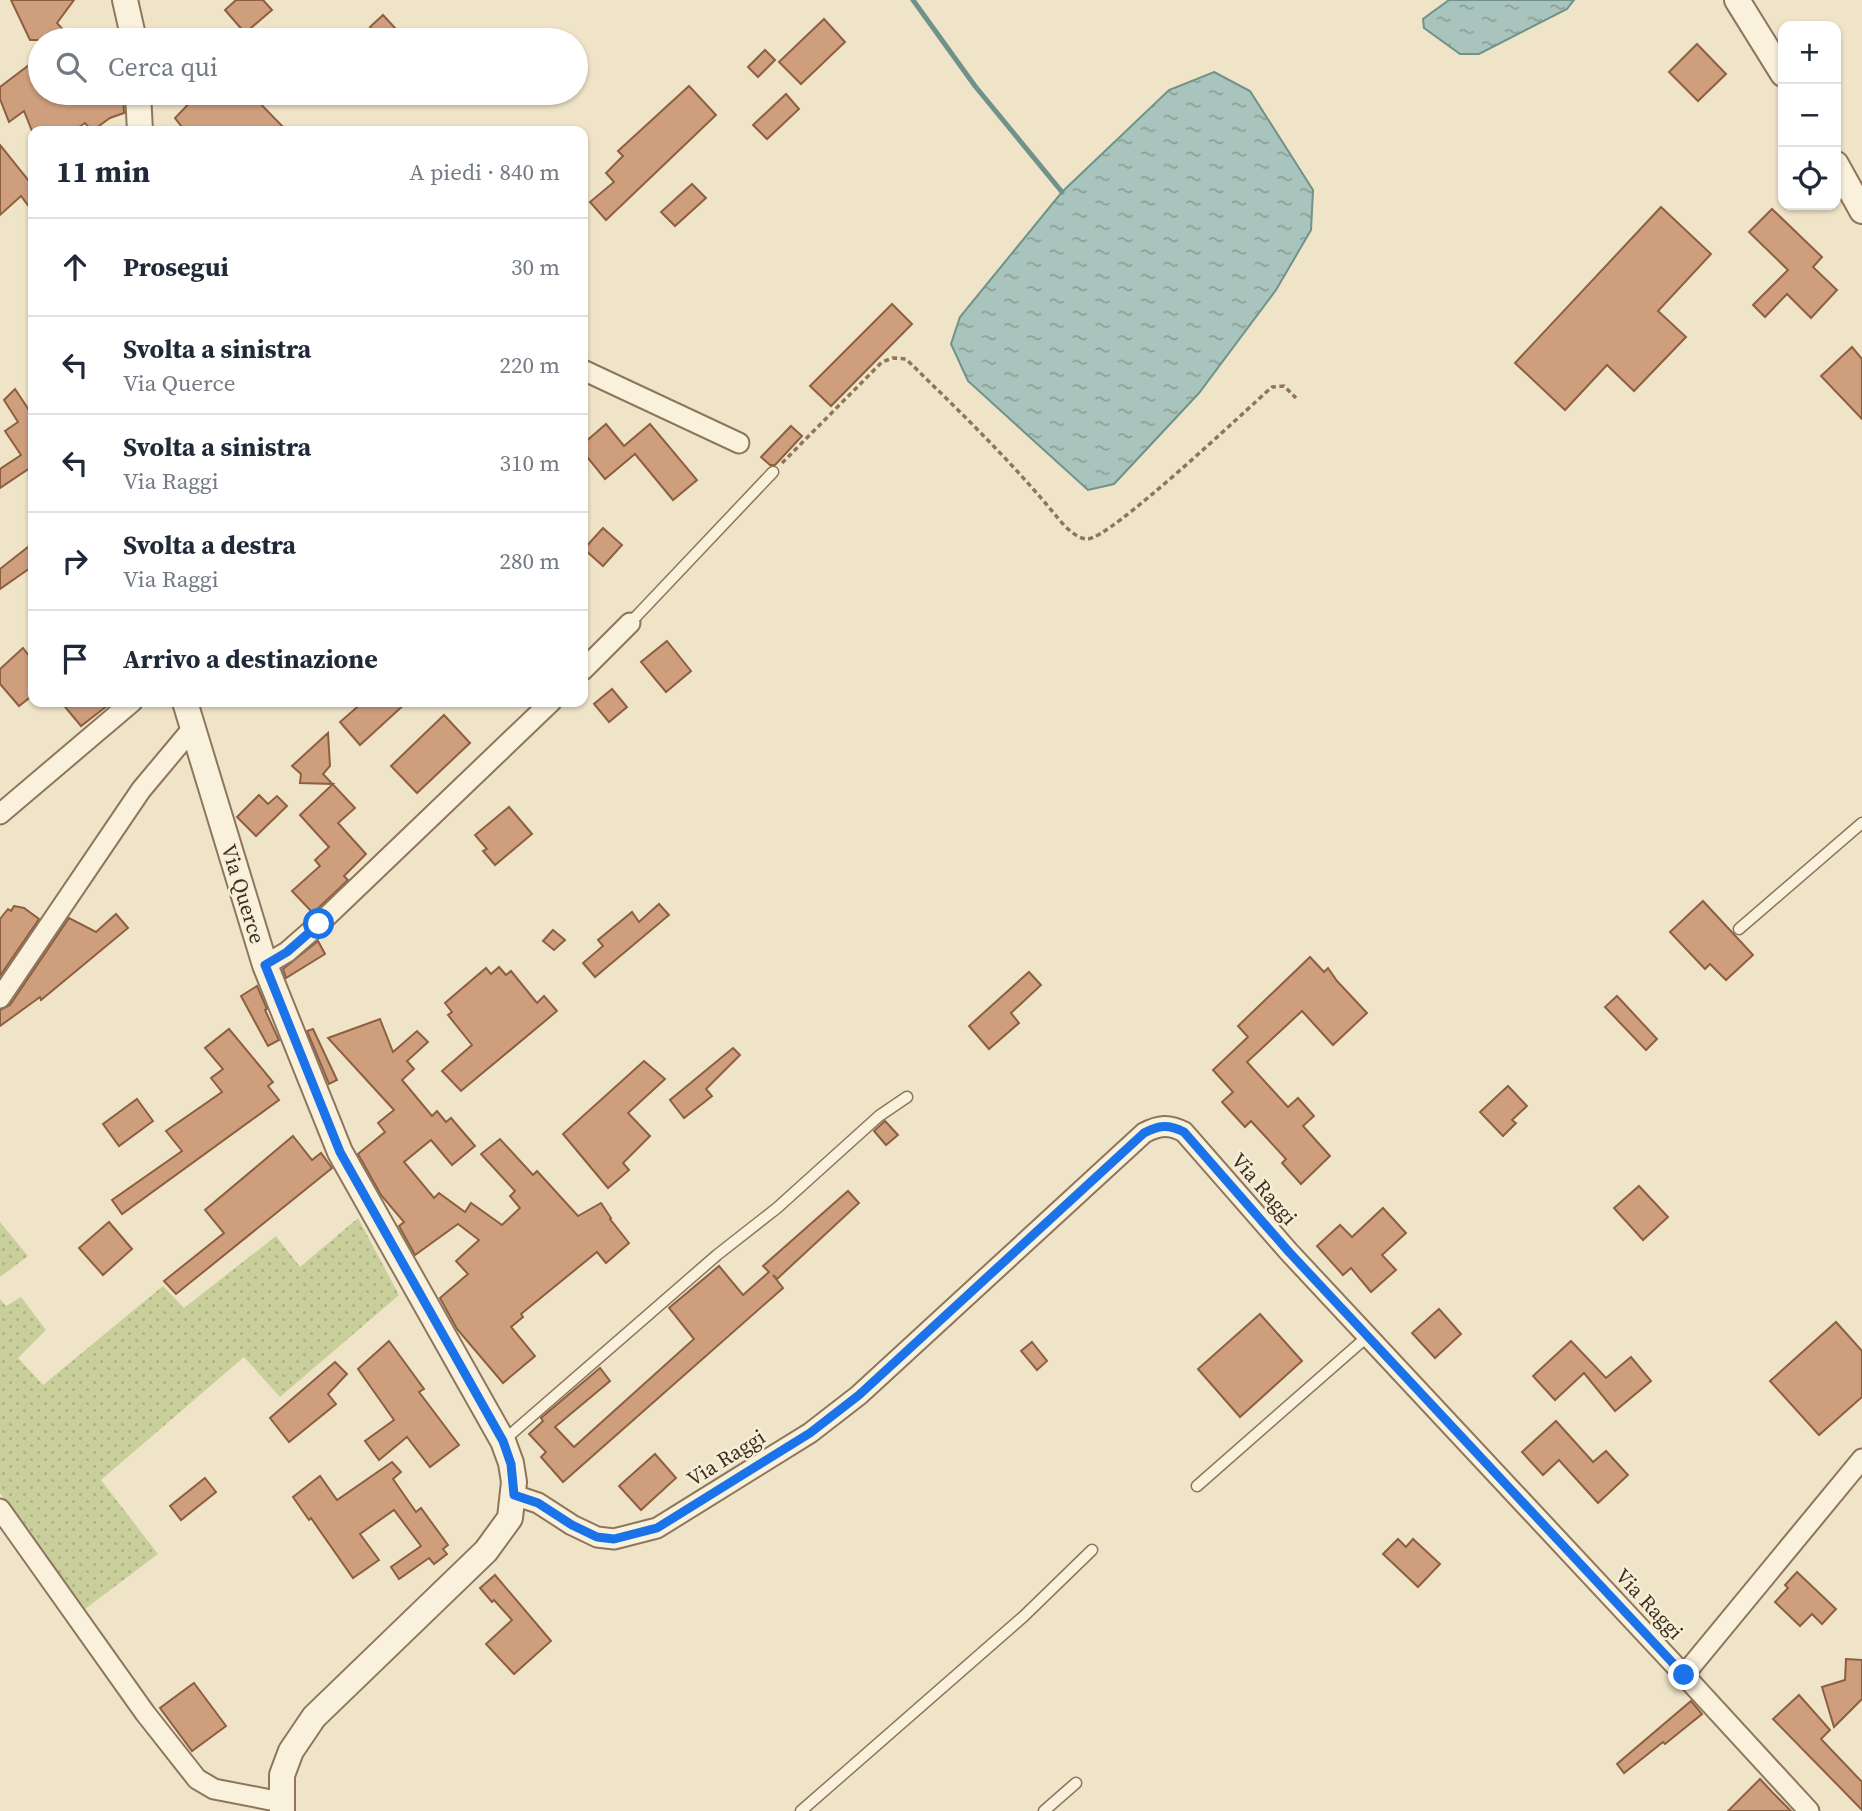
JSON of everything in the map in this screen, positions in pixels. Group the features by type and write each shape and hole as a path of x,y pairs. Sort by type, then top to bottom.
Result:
{"street":[{"path":"125,0 131,28"},
{"path":"1737,0 1778,66"},
{"path":"139,105 140,126"},
{"path":"1841,173 1862,211"},
{"path":"588,372 739,443"},
{"path":"588,665 631,623"},
{"path":"0,814 126,707"},
{"name":"Via Querce","path":"186,707 265,965 340,1152 503,1441 511,1464 514,1495"},
{"path":"265,965 287,952 319,924 546,707"},
{"path":"0,998 141,790 192,729"},
{"name":"Via Raggi","path":"514,1495 538,1503 597,1537 614,1539 657,1528 810,1433 859,1395 1144,1133 1156,1127 1171,1125 1184,1132 1289,1252 1684,1675 1862,1459"},
{"path":"0,1509 145,1713 197,1779 214,1789 281,1807 282,1775 291,1751 314,1717 486,1551 510,1518 514,1495"},
{"path":"1684,1675 1809,1811"}],"lane":[{"path":"631,623 773,471"},
{"path":"1739,929 1862,823"},
{"path":"503,1441 717,1255 777,1209 879,1116 907,1097"},
{"path":"1197,1486 1368,1336"},
{"path":"800,1811 1024,1616 1092,1550"},
{"path":"1044,1811 1076,1783"}],"path":[{"path":"773,471 882,362 893,358 906,359 1011,462 1064,524 1075,535 1086,539 1099,536 1130,512 1272,387 1284,386 1296,398"}],"green space":[{"path":"358,1218 399,1295 280,1397 244,1357 101,1480 158,1554 85,1609 0,1493 0,1299 6,1306 21,1297 46,1330 18,1358 43,1385 163,1286 184,1308 276,1236 300,1267"},
{"path":"0,1222 28,1256 0,1277"}],"water":[{"path":"1449,0 1574,0 1567,9 1479,54 1460,54 1424,28 1423,19"},
{"path":"1214,72 1250,91 1313,190 1311,230 1276,290 1199,393 1114,484 1088,490 968,381 951,344 960,317 1062,192 1169,90"}],"building":[{"path":"11,0 74,0 57,23 61,28 28,28 28,36"},
{"path":"236,0 263,0 272,10 251,28 241,28 225,10"},
{"path":"383,15 395,28 371,28"},
{"path":"824,19 845,42 801,84 779,62"},
{"path":"1697,44 1726,74 1698,101 1669,72"},
{"path":"765,50 775,60 758,77 748,67"},
{"path":"28,66 28,105 124,105 124,113 99,126 88,126 85,123 80,126 30,126 24,111 9,122 0,99 0,87"},
{"path":"689,86 716,115 606,220 590,202 614,182 606,173 623,156 618,151"},
{"path":"786,94 799,109 767,139 753,125"},
{"path":"187,105 262,105 282,126 181,126 175,118"},
{"path":"0,145 28,180 28,205 21,196 0,215"},
{"path":"692,184 706,198 675,226 661,212"},
{"path":"1661,207 1711,254 1658,311 1686,337 1634,391 1607,365 1565,410 1515,363"},
{"path":"1772,209 1822,257 1813,267 1837,290 1811,318 1787,294 1765,317 1753,305 1788,270 1749,232"},
{"path":"892,304 912,324 831,406 810,386"},
{"path":"1852,347 1862,359 1862,419 1821,376"},
{"path":"15,389 28,408 28,469 0,488 0,469 21,455 5,431 18,422 4,400"},
{"path":"606,424 624,446 650,424 697,480 673,500 635,454 605,479 588,458 588,440"},
{"path":"791,426 802,436 775,465 770,465 761,457"},
{"path":"603,528 622,545 603,566 588,553 588,545"},
{"path":"28,547 28,569 0,589 0,569"},
{"path":"667,641 691,671 666,692 641,662"},
{"path":"23,648 28,654 28,699 19,706 0,684 0,669"},
{"path":"612,689 627,707 609,722 594,704"},
{"path":"65,707 106,707 81,726"},
{"path":"357,707 402,707 360,745 340,722"},
{"path":"444,715 470,743 417,793 391,766"},
{"path":"328,733 330,766 323,774 332,784 300,783 301,774 292,766"},
{"path":"333,784 355,808 338,823 366,854 344,876 348,880 313,913 292,891 320,866 315,860 329,847 300,815"},
{"path":"259,795 268,804 277,796 287,806 256,836 237,817"},
{"path":"509,807 532,834 495,865 483,851 487,849 475,835"},
{"path":"1703,901 1753,955 1726,980 1710,964 1705,969 1670,932"},
{"path":"659,904 669,915 595,977 583,963 603,946 598,940 632,912 639,922"},
{"path":"14,906 24,908 39,919 0,976 0,919"},
{"path":"116,914 128,928 41,1000 40,997 0,1026 0,1010 10,1005 69,918 96,932"},
{"path":"553,930 565,940 554,950 543,941"},
{"path":"318,941 325,954 286,978 283,969"},
{"path":"1310,957 1324,972 1328,968 1367,1013 1333,1045 1302,1011 1247,1062 1288,1107 1298,1098 1314,1116 1303,1126 1330,1156 1301,1184 1282,1163 1286,1159 1251,1121 1245,1127 1222,1102 1233,1092 1213,1070 1248,1037 1238,1026"},
{"path":"499,967 506,975 511,971 537,1003 544,996 557,1011 461,1091 442,1071 472,1045 448,1015 452,1012 445,1003 486,968 491,974"},
{"path":"1029,972 1041,985 1011,1013 1019,1023 989,1049 969,1026"},
{"path":"257,986 279,1040 268,1046 241,996"},
{"path":"1617,996 1657,1039 1646,1050 1605,1007"},
{"path":"380,1019 393,1052 417,1031 428,1042 407,1061 414,1069 402,1080 432,1116 437,1111 446,1122 451,1118 475,1146 452,1165 431,1140 404,1162 434,1198 439,1193 465,1212 471,1203 502,1225 520,1208 510,1196 515,1191 481,1154 500,1139 533,1175 537,1171 578,1216 601,1203 629,1243 606,1263 597,1252 521,1314 523,1317 511,1327 535,1356 503,1383 457,1329 440,1298 468,1274 456,1261 479,1240 458,1224 415,1255 399,1226 404,1222 381,1195 358,1154 385,1132 378,1123 394,1110 328,1038"},
{"path":"229,1029 273,1082 268,1086 279,1100 122,1214 112,1200 182,1151 166,1131 222,1092 211,1078 223,1069 205,1048"},
{"path":"313,1029 337,1080 329,1084 307,1031"},
{"path":"733,1048 740,1055 706,1089 712,1096 684,1118 670,1100"},
{"path":"644,1061 665,1079 628,1113 650,1136 623,1163 629,1170 608,1188 563,1134"},
{"path":"1508,1086 1527,1106 1512,1120 1516,1123 1503,1136 1480,1112"},
{"path":"137,1099 153,1121 119,1146 103,1124"},
{"path":"885,1121 898,1135 886,1145 874,1131"},
{"path":"293,1136 312,1160 321,1153 332,1168 176,1294 164,1281 224,1233 205,1210"},
{"path":"1639,1186 1668,1217 1643,1240 1614,1208"},
{"path":"848,1191 859,1203 777,1279 773,1275 783,1288 563,1482 541,1457 546,1452 529,1434 543,1421 541,1418 600,1368 610,1381 555,1427 574,1447 694,1339 669,1308 719,1266 743,1295 769,1272 763,1266"},
{"path":"1383,1208 1406,1233 1382,1255 1396,1270 1371,1292 1351,1268 1343,1275 1317,1246 1340,1225 1352,1237"},
{"path":"109,1222 132,1249 103,1275 79,1248"},
{"path":"1439,1309 1461,1334 1435,1358 1412,1333"},
{"path":"1260,1314 1302,1361 1240,1417 1198,1369"},
{"path":"1836,1322 1862,1351 1862,1397 1819,1435 1770,1381"},
{"path":"389,1341 424,1389 419,1392 459,1445 430,1467 407,1437 379,1460 365,1441 394,1420 358,1369"},
{"path":"1571,1341 1606,1378 1631,1357 1651,1381 1615,1411 1584,1373 1555,1400 1533,1376"},
{"path":"1032,1342 1047,1361 1037,1370 1021,1351"},
{"path":"335,1362 347,1374 328,1394 336,1404 289,1442 270,1418"},
{"path":"1556,1421 1593,1462 1606,1451 1628,1475 1598,1503 1559,1460 1543,1475 1522,1452"},
{"path":"655,1454 676,1478 641,1510 619,1486"},
{"path":"392,1462 401,1472 393,1479 416,1512 421,1508 448,1545 443,1549 447,1554 434,1564 429,1558 399,1579 391,1567 421,1546 394,1510 360,1534 379,1560 353,1578 293,1497 320,1476 337,1500"},
{"path":"205,1478 216,1492 181,1520 170,1506"},
{"path":"1398,1539 1406,1547 1413,1539 1440,1564 1418,1587 1383,1554"},
{"path":"1797,1572 1836,1609 1822,1624 1812,1614 1800,1626 1775,1602 1788,1588 1785,1585"},
{"path":"495,1575 551,1641 514,1674 486,1644 512,1620 480,1588"},
{"path":"1846,1659 1862,1660 1862,1699 1834,1727 1822,1687 1845,1680"},
{"path":"194,1683 226,1726 192,1751 160,1708"},
{"path":"1799,1695 1830,1730 1821,1739 1862,1782 1862,1810 1773,1719"},
{"path":"1691,1701 1702,1714 1624,1773 1617,1764"},
{"path":"1760,1779 1791,1811 1728,1811"}],"waterway":[{"path":"913,0 975,86 1062,192"}],"route":[{"path":"319,924 287,952 265,965 340,1152 503,1441 511,1464 514,1495 538,1503 597,1537 614,1539 657,1528 810,1433 859,1395 1144,1133 1156,1127 1171,1125 1184,1132 1289,1252 1684,1675"}]}
